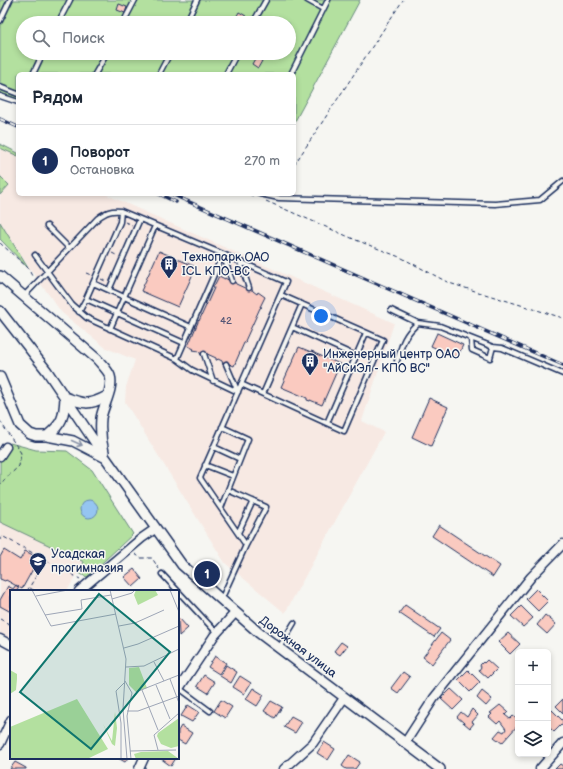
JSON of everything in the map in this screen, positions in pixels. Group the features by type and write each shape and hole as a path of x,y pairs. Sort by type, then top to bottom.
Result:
{"street":[{"path":"0,276 97,359 108,372 111,378 111,386 101,417 101,444 105,457"},
{"name":"Дорожная улица","path":"0,310 65,397 155,529 182,565 235,613 344,698 440,769"},
{"path":"0,377 20,425 30,434 72,441 105,457"},
{"path":"47,436 62,421 65,397 76,401 89,403 96,402 107,396"},
{"path":"0,456 6,447"},
{"path":"80,590 155,529"},
{"path":"405,743 439,692 531,577 563,544"},
{"path":"179,685 217,633 235,613"},
{"path":"0,639 10,644"},
{"path":"284,769 313,743 344,698"},
{"path":"0,744 10,722"},
{"path":"540,769 563,744"},
{"path":"139,769 144,759"}],"lane":[{"path":"0,21 10,0"},
{"path":"62,16 70,0"},
{"path":"126,16 134,0"},
{"path":"189,16 197,0"},
{"path":"257,16 266,0"},
{"path":"307,0 323,9"},
{"path":"292,72 328,0"},
{"path":"34,72 40,60"},
{"path":"96,72 103,60"},
{"path":"160,72 166,60"},
{"path":"227,72 233,60"},
{"path":"0,86 16,93"},
{"path":"0,96 16,101"},
{"path":"270,196 279,198 495,204 540,200 563,181"},
{"path":"24,296 69,248 104,214 114,210 121,211 286,282 200,478 246,545"},
{"path":"79,312 120,222 121,211"},
{"path":"109,290 140,219"},
{"path":"47,226 69,248"},
{"path":"110,329 155,226"},
{"path":"223,254 232,281"},
{"path":"178,359 223,254"},
{"path":"35,255 72,305 87,318 178,359 192,370 238,392"},
{"path":"240,262 249,288"},
{"path":"93,283 191,327"},
{"path":"241,384 344,431 383,340 281,295"},
{"path":"86,299 184,343"},
{"path":"263,394 302,304"},
{"path":"390,310 418,323 440,326 493,347 502,348 563,374"},
{"path":"397,361 402,343 409,331 418,323"},
{"path":"292,327 356,356"},
{"path":"327,423 366,333"},
{"path":"471,339 472,350 490,358 493,347"},
{"path":"204,354 213,381"},
{"path":"226,364 238,392"},
{"path":"221,508 248,439 222,426"},
{"path":"214,447 240,459"},
{"path":"205,465 233,476"},
{"path":"221,600 246,545 266,507 228,490"},
{"path":"238,533 253,501"},
{"path":"162,574 177,590"},
{"path":"179,592 217,633"},
{"path":"280,648 294,623"},
{"path":"179,685 210,711"}],"path":[{"path":"296,162 403,0"},
{"path":"263,200 402,258 449,283 563,318"},
{"path":"0,243 28,268 36,283"},
{"path":"0,421 21,453 19,466 0,484"},
{"path":"0,540 2,536 46,559 88,584"},
{"path":"128,550 141,558 152,558 162,574"},
{"path":"32,590 29,588 46,559"},
{"path":"0,619 10,624"}],"shaded area":[{"path":"0,148 16,155 16,196 109,196 394,323 362,421 384,432 285,613 225,563 125,402 126,387 135,360 106,348 62,313 28,266 0,222"},
{"name":"Усадская прогимназия","path":"0,522 84,562 68,590 10,590 10,640 0,635"}],"green space":[{"path":"0,0 360,0 296,119 296,72 16,72 16,98 0,93"},
{"path":"0,144 16,152 16,155 0,148"},
{"path":"0,176 9,185 0,195"},
{"path":"0,222 28,268 0,239"},
{"path":"10,443 36,450 67,451 92,470 133,534 87,577 78,573 84,562 0,522 0,460"}],"water":[{"path":"89,500 95,503 98,509 95,515 89,518 83,515 80,509 83,503"}],"building":[{"path":"119,4 127,7 125,13 117,10"},
{"path":"239,12 246,16 237,16"},
{"path":"254,60 262,61 258,68 252,64"},
{"name":"Технопарк OAO ICL КПО-ВС","path":"159,251 196,267 178,307 141,291"},
{"path":"219,276 230,281 234,280 236,284 247,289 251,288 257,294 258,292 265,297 260,307 262,307 260,308 234,366 227,363 223,365 222,361 218,359 216,360 216,358 205,353 201,355 199,351 193,350 194,349 188,346 198,320 199,321 214,288 213,286"},
{"path":"437,333 463,345 457,358 431,346"},
{"name":"Инженерный центр ОАО \"АйСиЭл - КПО ВС\"","path":"299,347 340,364 322,405 307,400 307,398 281,387"},
{"path":"429,398 448,407 431,446 412,437"},
{"path":"439,525 500,566 493,577 432,536"},
{"path":"4,550 20,560 25,551 39,558 22,589 6,580 0,579 0,557"},
{"path":"134,569 142,579 133,587 124,577"},
{"path":"16,585 19,587 18,590 10,590 10,611 0,606 0,600 8,586 13,589"},
{"path":"536,589 548,601 538,611 526,599"},
{"path":"405,605 440,629 434,637 399,613"},
{"path":"521,606 533,618 523,627 511,616"},
{"path":"545,615 556,624 547,634 537,625"},
{"path":"179,618 188,628 179,636"},
{"path":"441,633 450,640 432,664 423,657"},
{"path":"508,633 520,644 510,654 498,642"},
{"path":"341,642 347,646 340,655 334,651"},
{"path":"215,656 226,663 219,674 208,667"},
{"path":"487,660 497,669 488,678 479,670 481,667 480,665"},
{"path":"226,665 237,672 231,683 220,676"},
{"path":"468,670 480,682 470,692 458,680"},
{"path":"403,672 410,677 398,693 391,688"},
{"path":"204,675 215,682 208,693 197,686"},
{"path":"240,676 251,683 244,694 233,687"},
{"path":"253,688 264,695 257,706 246,699"},
{"path":"451,689 463,700 453,710 441,699"},
{"path":"482,691 492,699 486,706 477,698"},
{"path":"563,699 563,713 556,706"},
{"path":"221,700 232,707 225,718 214,711"},
{"path":"271,701 282,707 275,718 264,711"},
{"path":"188,705 199,712 192,722 181,716"},
{"path":"500,705 508,712 505,715 510,719 513,716 515,718 515,728 502,743 494,737 500,730 504,732 506,729 500,721 497,724 489,717 492,714 490,713"},
{"path":"472,709 478,715 472,722 474,723 470,728 457,717 461,712 467,717"},
{"path":"552,710 563,721 563,723 554,732 551,729"},
{"path":"291,716 302,722 295,733 284,727"},
{"path":"181,726 192,733 185,744 179,741 179,729"},
{"path":"324,742 335,749 328,760 317,753"},
{"path":"349,755 360,762 355,769 346,769 342,766"},
{"path":"120,759 127,759 125,762"},
{"path":"161,759 175,759 171,766"},
{"path":"15,762 26,768 26,769 10,769"},
{"path":"560,764 563,766 563,769 555,769"}],"railway":[{"path":"0,119 16,126"},
{"path":"163,196 176,202"},
{"path":"176,196 563,365"}],"place":[{"name":"Технопарк OAO ICL КПО-ВС","path":"169,279"},
{"name":"Инженерный центр ОАО \"АйСиЭл - КПО ВС\"","path":"310,376"},
{"name":"Поворот","path":"207,574"},
{"name":"Усадская прогимназия","path":"38,576"}]}
